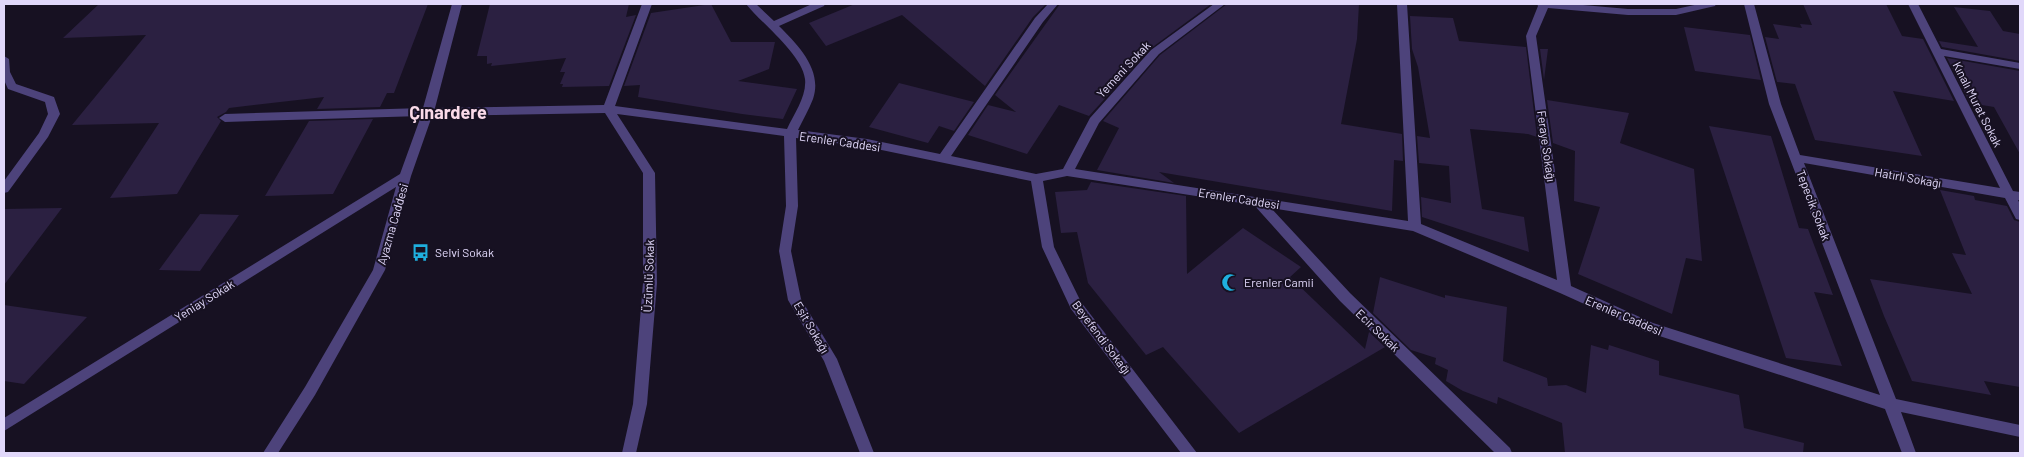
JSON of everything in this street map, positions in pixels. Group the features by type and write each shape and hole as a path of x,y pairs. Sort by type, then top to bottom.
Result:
{"street":[{"name":"Ayazma Caddesi","path":"270,453 310,391 379,270 405,176 428,112 457,4"},
{"path":"608,109 647,4"},
{"path":"751,4 774,25 806,65 812,78 808,98 790,134"},
{"path":"774,25 820,4"},
{"path":"942,160 1039,20 1054,4"},
{"name":"Yemeni Sokak","path":"1066,172 1094,121 1156,52 1220,4"},
{"path":"1402,4 1415,227"},
{"path":"1543,4 1568,4 1628,12 1676,12 1710,4"},
{"name":"Feraye Sokağı","path":"1543,4 1532,36 1566,289"},
{"name":"Tepecik Sokak","path":"1749,4 1775,104 1909,453"},
{"name":"Kınalı Murat Sokak","path":"1913,4 1936,51 2014,195 2020,216"},
{"path":"1936,51 2020,66"},
{"path":"4,59 5,72 12,86 50,100 54,114 44,134 4,189"},
{"name":"Erenler Caddesi","path":"225,118 608,109 867,143 1036,178 1066,172 1415,227 1566,289 1649,327 1889,404 2020,431"},
{"name":"Üzümlü Sokak","path":"608,109 649,173 650,284 640,404 630,453"},
{"name":"Eşit Sokağı","path":"790,134 792,206 785,251 795,300 830,359 868,453"},
{"name":"Hatırlı Sokağı","path":"1797,158 2014,195"},
{"name":"Yeniay Sokak","path":"4,425 405,176"},
{"name":"Beyefendi Sokağı","path":"1036,178 1048,247 1076,305 1190,453"},
{"name":"Ecir Sokak","path":"1258,201 1345,297 1505,453"}],"building":[{"path":"99,4 428,4 394,93 387,93 380,107 317,109 324,97 229,108 217,117 221,121 177,194 110,198 159,123 72,125 146,35 63,38"},
{"path":"490,4 629,4 626,17 636,15 609,86 562,87 563,84 560,84 565,72 560,72 566,58 491,66 492,63 487,64 487,56 477,56"},
{"path":"711,4 731,42 775,42 769,69 738,81 797,89 783,119 638,97 640,85 624,86 651,13"},
{"path":"855,4 1046,4 1033,17 985,86 902,15 826,46 809,23"},
{"path":"1060,4 1211,4 1150,49 1089,116 1059,105 1027,154 968,135 988,105 1016,112 995,95"},
{"path":"1227,4 1359,4 1357,39 1341,124 1402,134 1403,161 1394,160 1392,211 1159,172 1174,183 1097,170 1119,128 1103,121 1160,55"},
{"path":"1803,4 1886,4 1902,36 1923,39 1954,101 1893,91 1922,156 1815,140 1795,84 1777,82 1765,37 1779,39 1773,24 1802,28 1800,24 1812,25"},
{"path":"1954,7 1990,11 2003,31 2020,34 2020,61 1942,47 1939,41 1978,47"},
{"path":"1410,16 1453,18 1459,41 1526,47 1537,137 1528,134 1470,129 1482,209 1524,217 1529,252 1422,217 1421,197 1451,203 1449,166 1419,163 1417,136 1430,138 1418,67 1412,49"},
{"path":"1684,27 1750,35 1761,80 1695,71"},
{"path":"1540,49 1548,49 1544,80"},
{"path":"1947,58 2020,71 2020,154 1994,107 1970,103"},
{"path":"899,83 974,102 954,131 939,126 928,143 869,127"},
{"path":"1547,100 1629,113 1620,143 1694,169 1702,261 1686,258 1672,314 1578,274 1600,207 1574,201 1575,151 1553,143"},
{"path":"373,119 333,194 265,196 309,121"},
{"path":"1709,126 1771,136 1799,228 1808,229 1833,295 1814,292 1842,366 1786,358"},
{"path":"1091,182 1186,196 1187,274 1243,228 1301,267 1290,277 1365,349 1369,332 1385,347 1239,433 1163,347 1146,355 1088,283 1077,232 1061,233 1055,192 1087,190"},
{"path":"1940,190 1974,196 1975,200 2007,206 2014,220 2020,222 2020,387 1984,381 1991,395 1912,381 1884,316 1870,279 1972,294 1952,253 1966,255"},
{"path":"62,208 4,285 4,209"},
{"path":"200,214 239,215 200,271 159,270"},
{"path":"1380,277 1445,298 1445,295 1507,307 1503,361 1547,378 1548,386 1566,385 1586,393 1591,345 1608,350 1609,345 1659,361 1659,375 1739,395 1744,428 1804,443 1803,453 1565,453 1562,423 1498,397 1497,404 1463,391 1446,381 1448,370 1435,364 1436,358 1411,350 1373,313"},
{"path":"4,305 87,317 24,384 4,381"}],"place":[{"name":"Selvi Sokak","path":"421,252"},
{"name":"Erenler Camii","path":"1230,282"}],"district":[{"name":"Çınardere","path":"448,112"}]}
